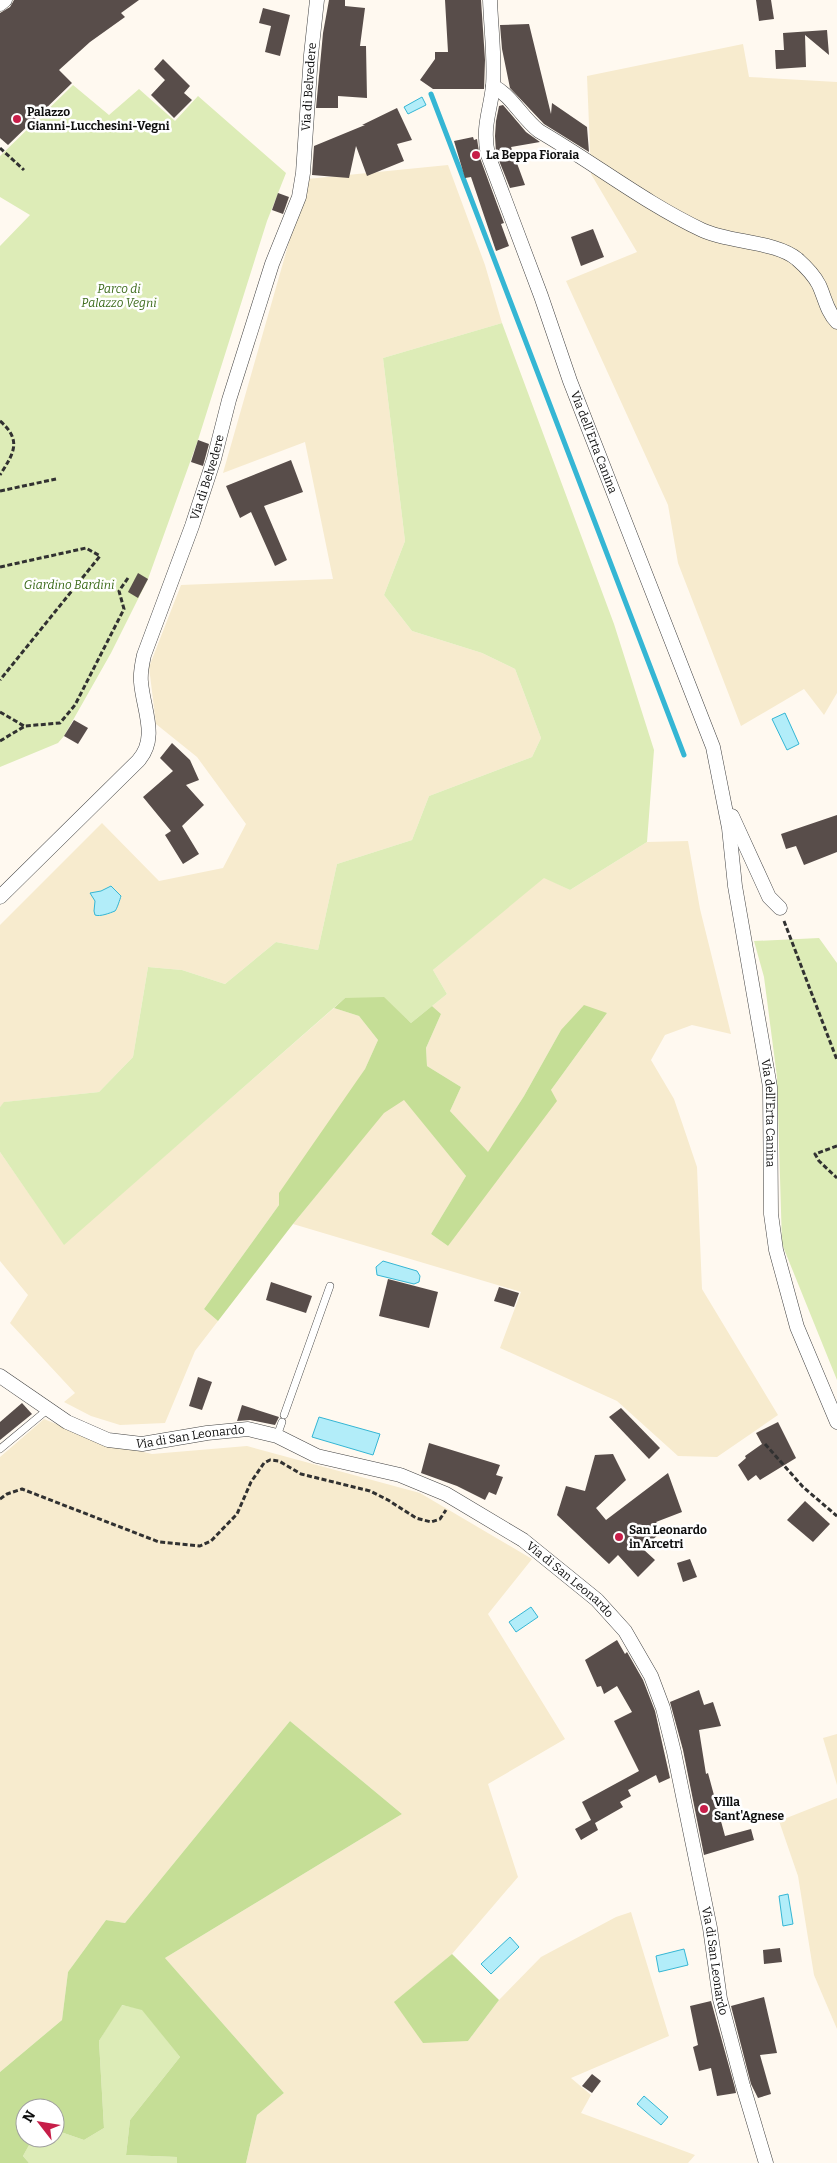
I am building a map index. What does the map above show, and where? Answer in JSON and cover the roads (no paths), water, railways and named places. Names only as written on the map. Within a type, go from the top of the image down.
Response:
[{"type":"street","points":[[0,4],[5,0]]},
{"type":"street","name":"Via di Belvedere","points":[[0,897],[138,761],[147,748],[150,732],[140,681],[140,669],[192,526],[214,459],[229,400],[272,264],[299,197],[304,173],[311,55],[317,0]]},
{"type":"street","name":"Via dell'Erta Canina","points":[[490,0],[493,86],[485,122],[484,139],[488,155],[541,296],[573,389],[713,747],[729,828],[735,886],[770,1086],[771,1214],[776,1250],[797,1326],[837,1422]]},
{"type":"street","points":[[493,86],[511,98],[528,122],[666,210],[703,230],[723,238],[779,250],[795,257],[808,269],[818,283],[826,304],[837,322]]},
{"type":"street","name":"Via dell'Erta Canina","points":[[723,797],[769,897],[780,908]]},
{"type":"street","name":"Via di San Leonardo","points":[[0,1376],[66,1422],[108,1440],[142,1444],[248,1428],[277,1436],[317,1456],[400,1474],[453,1497],[523,1540],[597,1600],[625,1631],[651,1676],[663,1708],[674,1752],[710,1928],[720,1999],[766,2163]]},
{"type":"lane","points":[[277,1436],[330,1286]]},
{"type":"lane","points":[[0,1448],[47,1410]]},
{"type":"water","points":[[422,97],[426,105],[408,114],[404,107]]},
{"type":"water","points":[[785,713],[799,744],[787,750],[772,719]]},
{"type":"water","points":[[111,886],[121,896],[116,910],[100,916],[95,915],[95,901],[90,893],[101,891]]},
{"type":"water","points":[[383,1261],[417,1271],[420,1276],[419,1282],[414,1284],[377,1275],[376,1267]]},
{"type":"water","points":[[319,1417],[380,1434],[373,1455],[312,1437]]},
{"type":"water","points":[[531,1607],[538,1617],[516,1632],[509,1622]]},
{"type":"water","points":[[788,1894],[793,1924],[783,1926],[779,1896]]},
{"type":"water","points":[[510,1937],[519,1947],[491,1974],[481,1964]]},
{"type":"water","points":[[684,1949],[688,1965],[659,1972],[656,1956]]},
{"type":"water","points":[[644,2096],[668,2117],[661,2125],[637,2104]]},
{"type":"waterway","points":[[431,94],[684,755]]},
{"type":"place","name":"Palazzo Gianni-Lucchesini-Vegni","points":[[17,119]]},
{"type":"place","name":"La Beppa Fioraia","points":[[476,155]]},
{"type":"place","name":"San Leonardo in Arcetri","points":[[619,1537]]},
{"type":"place","name":"Villa Sant'Agnese","points":[[704,1809]]},
{"type":"park label","name":"Parco di Palazzo Vegni","points":[[119,296]]},
{"type":"park label","name":"Giardino Bardini","points":[[69,585]]}]
